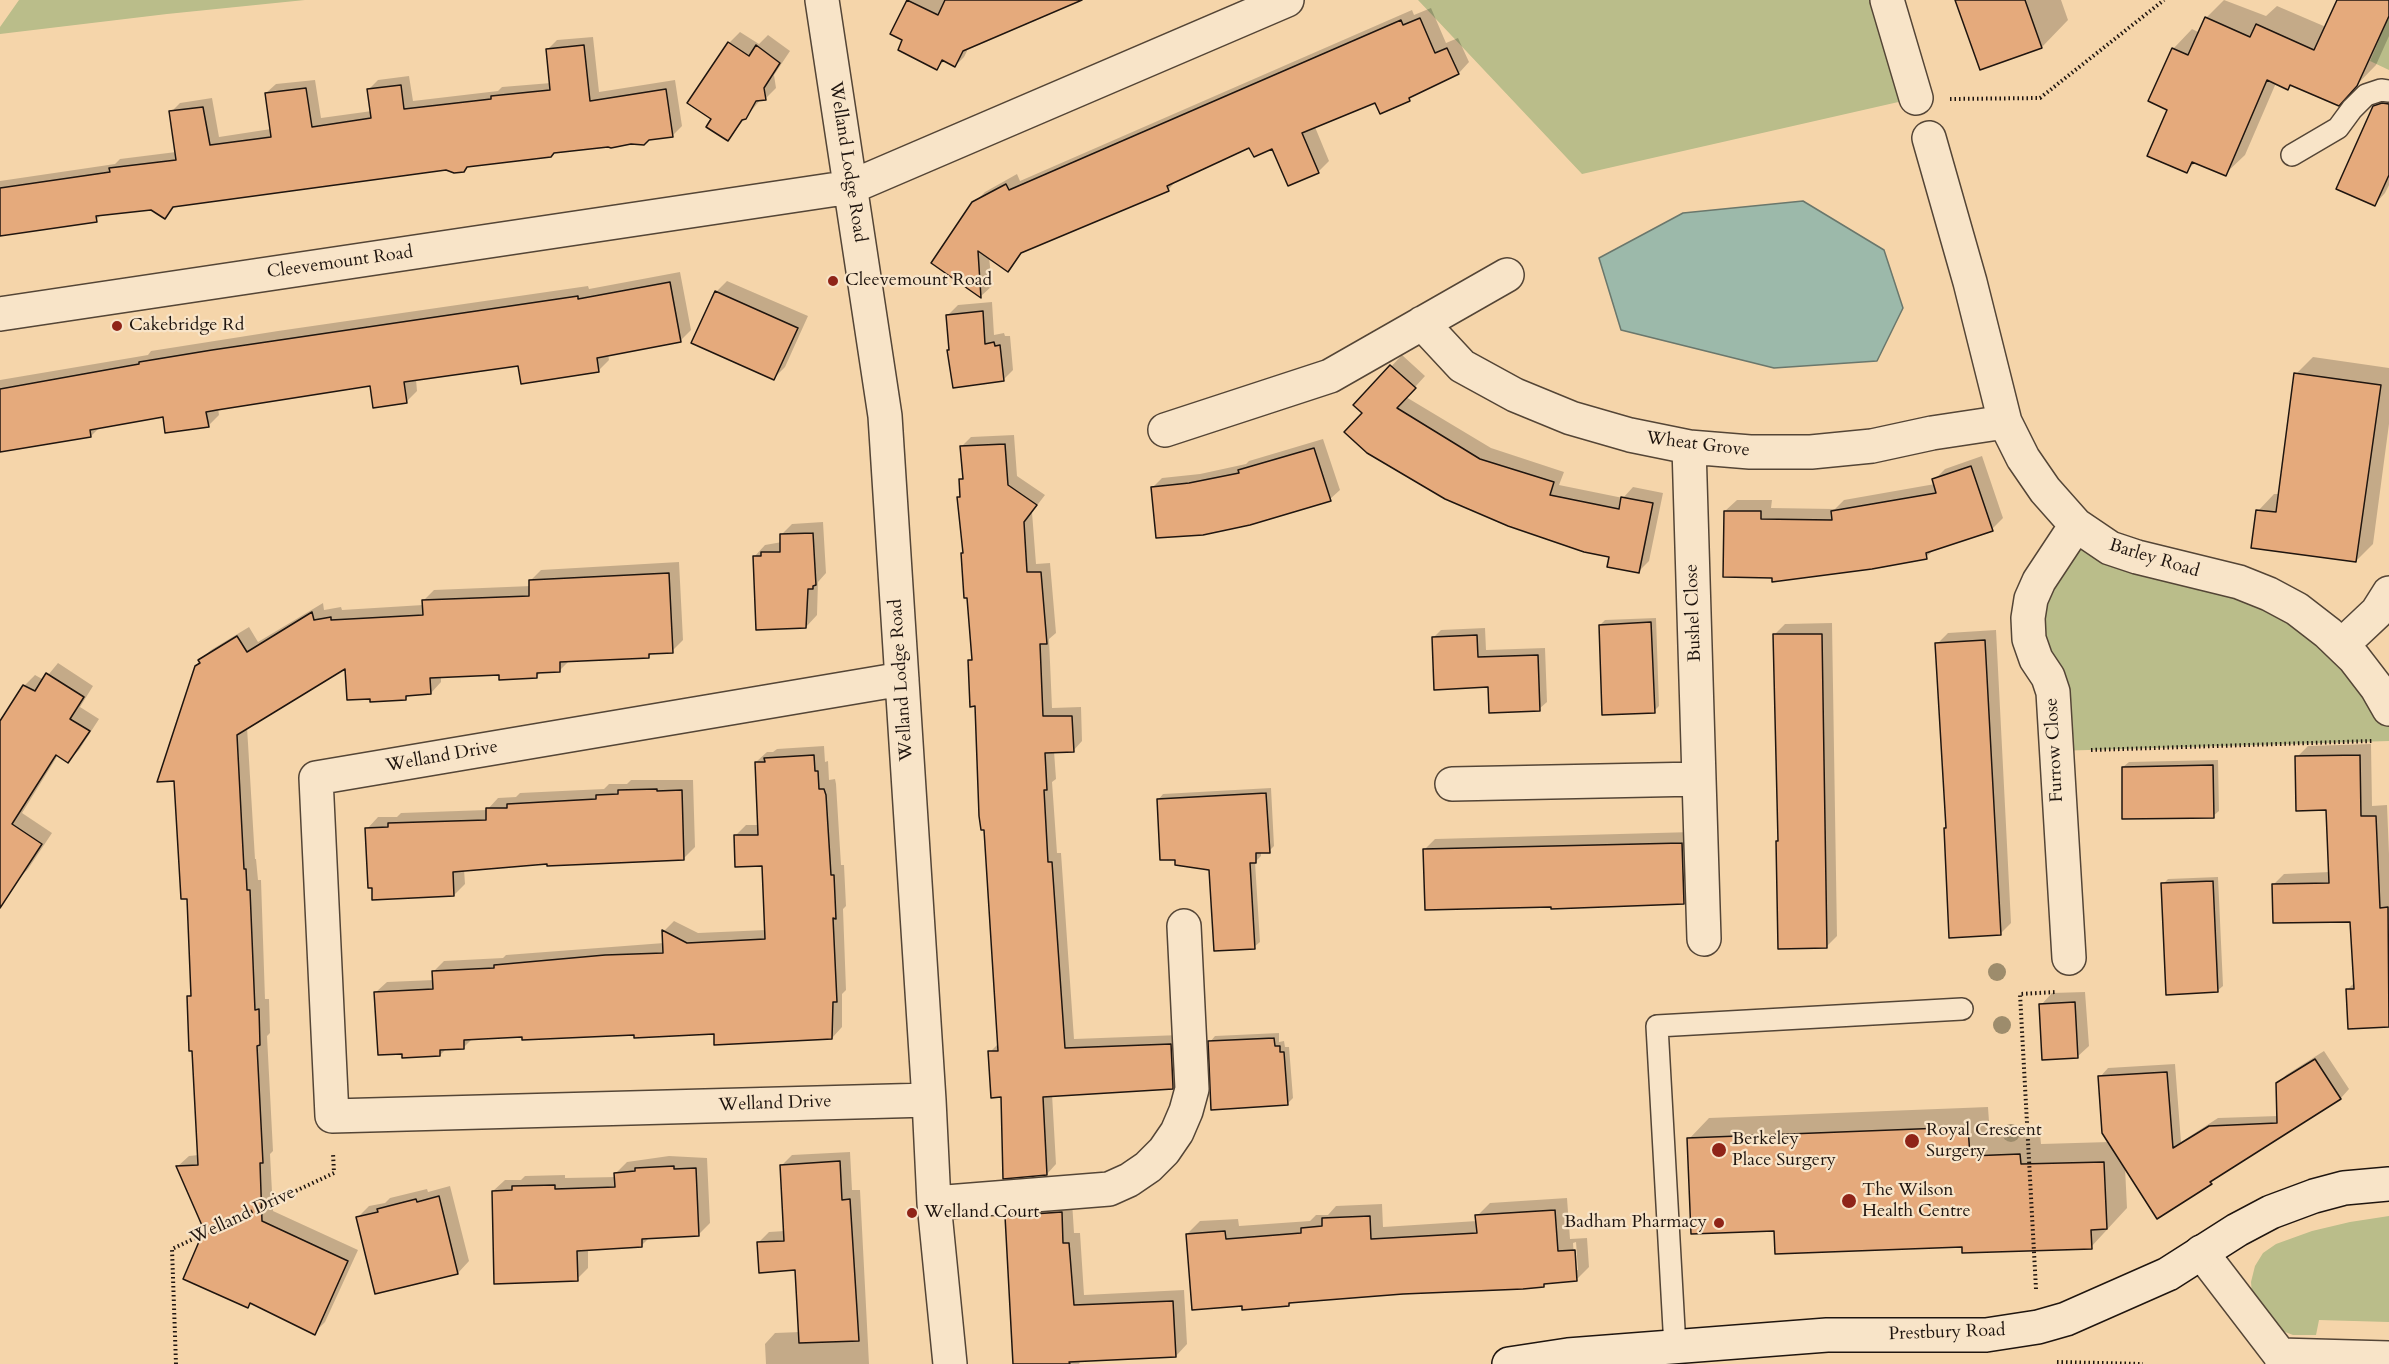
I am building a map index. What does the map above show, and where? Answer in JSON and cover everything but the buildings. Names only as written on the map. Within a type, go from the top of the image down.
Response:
[{"type":"street","name":"Welland Lodge Road","points":[[822,0],[885,416],[934,1203],[950,1364]]},
{"type":"street","name":"Cleevemount Road","points":[[0,314],[851,188],[1287,0]]},
{"type":"street","points":[[1887,0],[1916,98]]},
{"type":"street","name":"Barley Road","points":[[1929,138],[1971,282],[2005,422],[2023,458],[2045,490],[2076,525],[2093,538],[2119,551],[2239,582],[2269,594],[2313,620],[2342,645],[2377,688],[2389,709]]},
{"type":"street","points":[[1165,430],[1330,376],[1507,275]]},
{"type":"street","name":"Wheat Grove","points":[[1422,323],[1462,366],[1515,395],[1571,418],[1630,435],[1689,447],[1750,452],[1811,452],[1872,446],[1932,433],[2005,422]]},
{"type":"street","name":"Bushel Close","points":[[1689,447],[1704,939]]},
{"type":"street","name":"Furrow Close","points":[[2069,958],[2053,692],[2048,677],[2036,659],[2029,639],[2028,618],[2031,599],[2039,580],[2076,525]]},
{"type":"street","points":[[2342,645],[2377,612],[2389,593]]},
{"type":"street","name":"Welland Drive","points":[[903,679],[316,778],[332,1116],[929,1100]]},
{"type":"street","points":[[1452,784],[1699,779]]},
{"type":"street","points":[[934,1203],[1109,1189],[1130,1180],[1164,1151],[1177,1132],[1192,1089],[1184,926]]},
{"type":"street","name":"Prestbury Road","points":[[1509,1364],[1568,1355],[1827,1335],[1986,1335],[2038,1327],[2066,1319],[2168,1274],[2255,1219],[2305,1199],[2344,1188],[2389,1184]]},
{"type":"street","points":[[2201,1252],[2282,1360],[2389,1358]]},
{"type":"lane","points":[[2292,155],[2338,128],[2366,94],[2381,90],[2389,91]]},
{"type":"lane","points":[[1675,1347],[1657,1026],[1962,1009]]},
{"type":"path","points":[[1916,98],[2040,99],[2164,0]]},
{"type":"path","points":[[2055,751],[2377,741]]},
{"type":"path","points":[[2038,1327],[2019,994],[2071,992],[2069,958]]},
{"type":"path","name":"Welland Drive","points":[[176,1364],[172,1249],[334,1173],[332,1116]]},
{"type":"green space","points":[[19,0],[305,0],[0,34],[0,27]]},
{"type":"green space","points":[[1418,0],[1887,0],[1916,98],[1582,174]]},
{"type":"green space","points":[[2389,16],[2389,70],[2370,61]]},
{"type":"green space","points":[[2076,525],[2269,594],[2389,709],[2389,741],[2055,751],[2031,599]]},
{"type":"green space","points":[[2389,1216],[2389,1322],[2319,1320],[2316,1335],[2293,1335],[2280,1330],[2252,1295],[2251,1282],[2255,1266],[2263,1253],[2276,1244],[2312,1231]]},
{"type":"shaded area","points":[[1803,201],[1884,250],[1903,308],[1877,361],[1774,368],[1621,330],[1599,258],[1683,213]]},
{"type":"place","name":"Cleevemount Road","points":[[833,281]]},
{"type":"place","name":"Cakebridge Rd","points":[[117,326]]},
{"type":"place","name":"Royal Crescent Surgery","points":[[1912,1141]]},
{"type":"place","name":"Berkeley Place Surgery","points":[[1719,1150]]},
{"type":"place","name":"The Wilson Health Centre","points":[[1849,1201]]},
{"type":"place","name":"Welland Court","points":[[912,1213]]},
{"type":"place","name":"Badham Pharmacy","points":[[1719,1223]]}]
